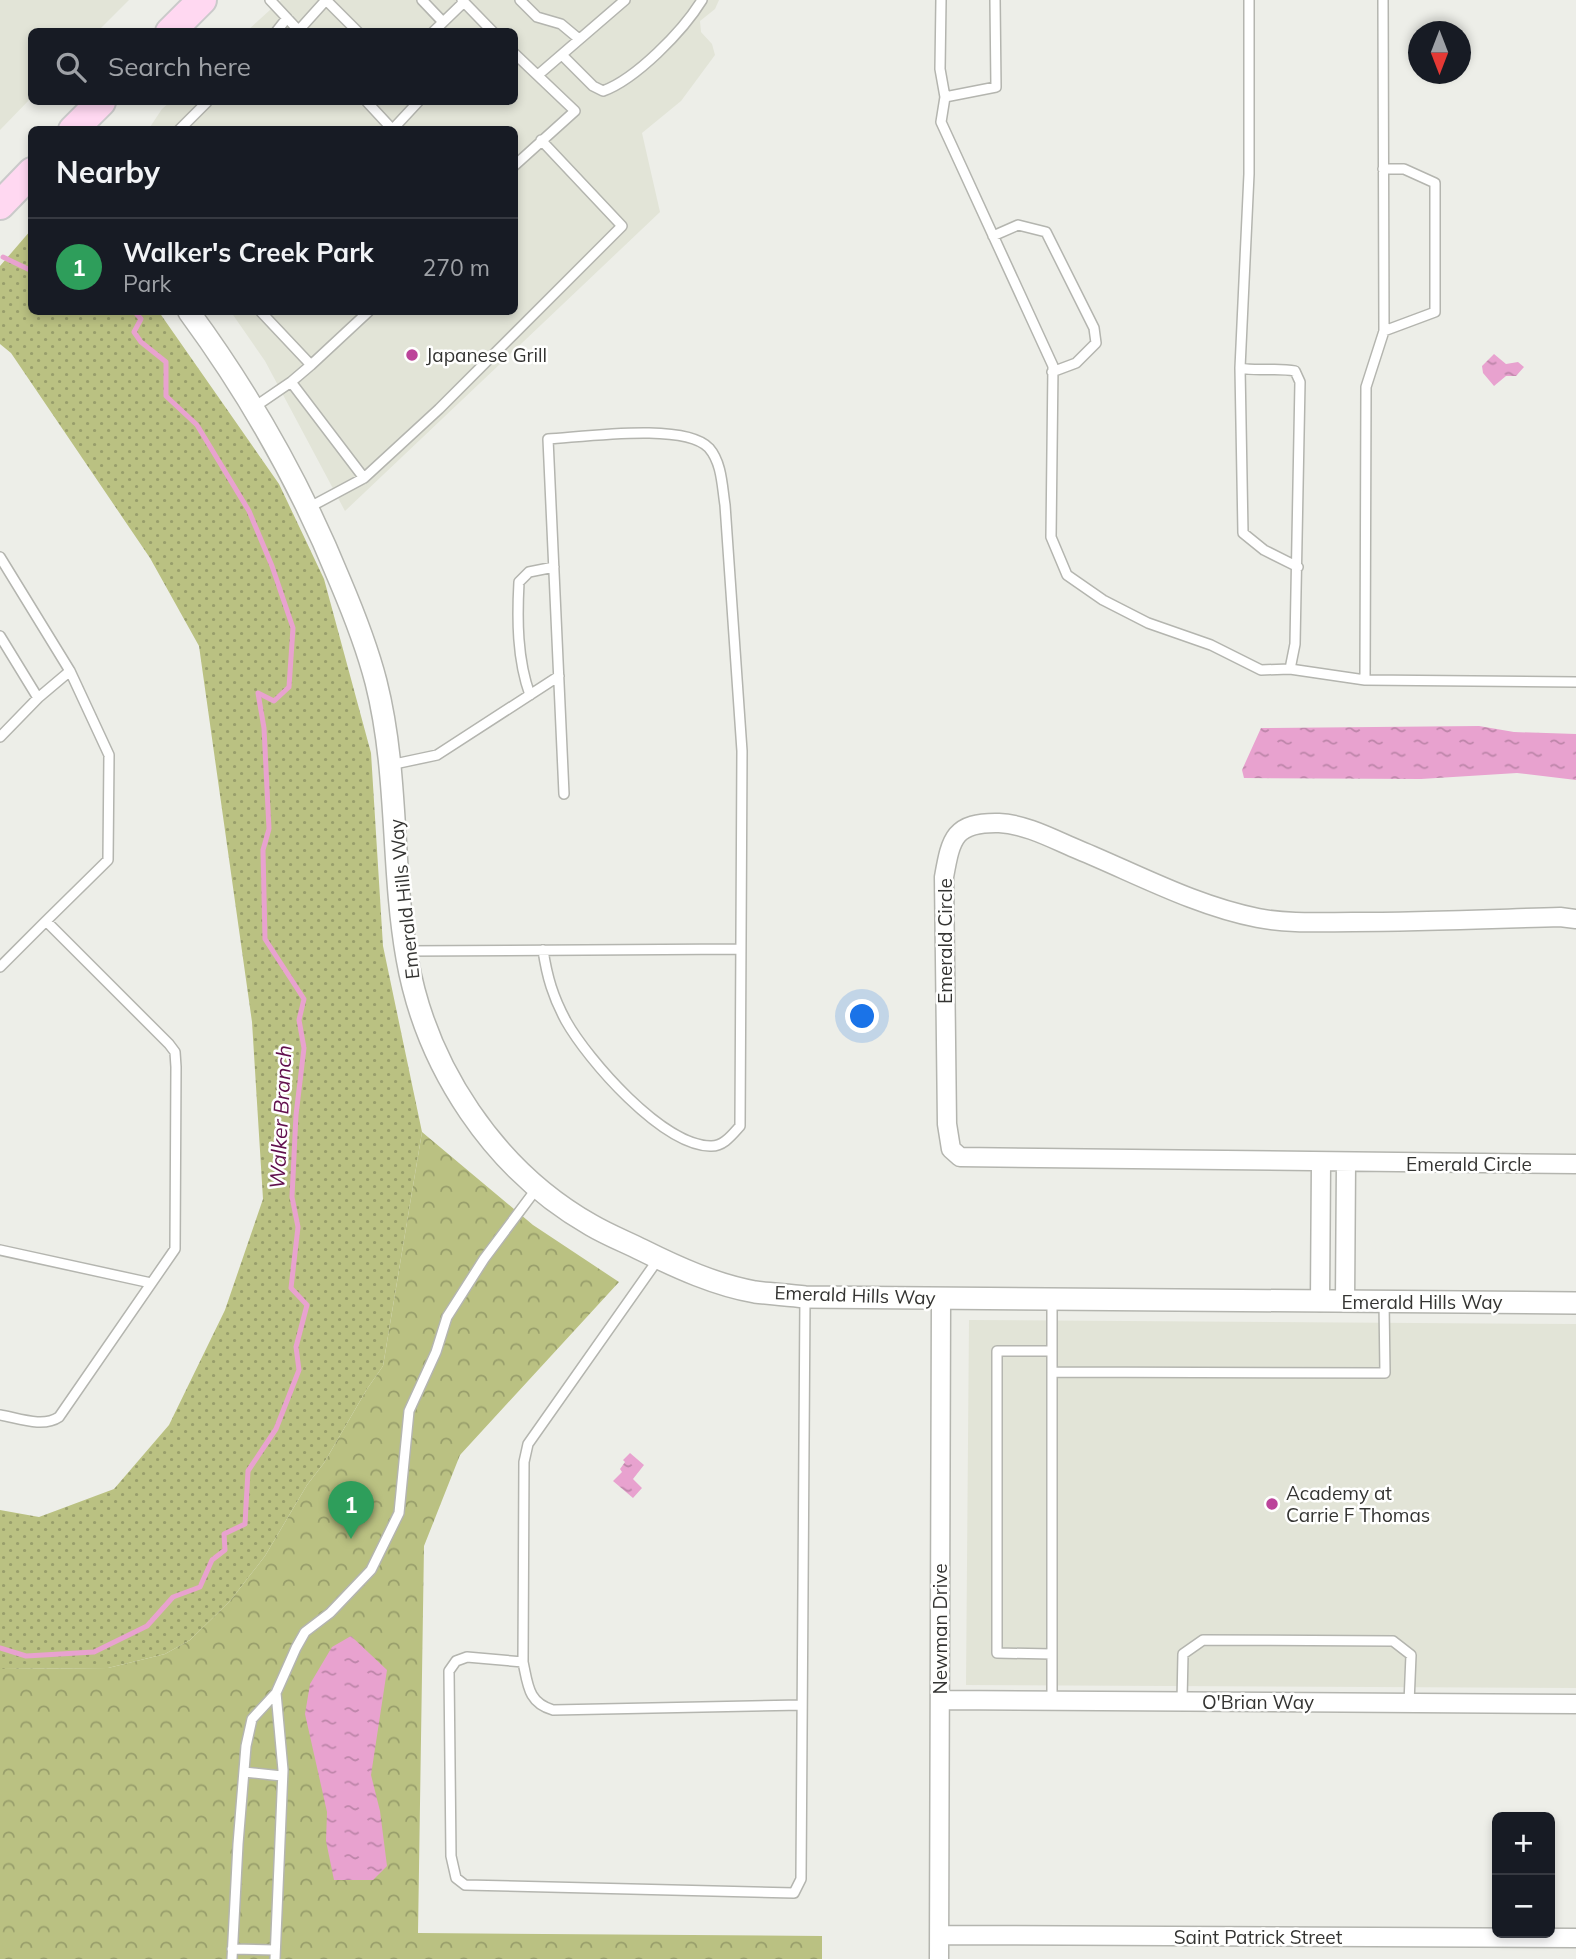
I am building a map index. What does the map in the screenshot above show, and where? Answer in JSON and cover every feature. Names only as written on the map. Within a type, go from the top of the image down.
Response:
[{"type":"main road","points":[[174,28],[202,0]]},
{"type":"main road","points":[[77,126],[98,105]]},
{"type":"main road","points":[[0,205],[28,176]]},
{"type":"street","name":"Emerald Hills Way","points":[[191,315],[228,365],[308,508],[363,636],[377,685],[390,765],[406,951],[417,1006],[428,1035],[449,1079],[496,1148],[560,1205],[591,1225],[709,1279],[753,1291],[805,1297],[1576,1303]]},
{"type":"street","name":"Emerald Circle","points":[[1576,919],[1560,917],[1417,922],[1259,919],[1210,905],[1037,832],[1002,823],[975,824],[960,832],[950,845],[944,877],[947,1124],[951,1149],[960,1157],[1576,1164]]},
{"type":"street","points":[[1320,1302],[1321,1163]]},
{"type":"street","points":[[1345,1302],[1346,1163]]},
{"type":"street","name":"Newman Drive","points":[[939,1959],[941,1298]]},
{"type":"street","name":"O'Brian Way","points":[[940,1700],[1576,1704]]},
{"type":"street","name":"Saint Patrick Street","points":[[940,1935],[1576,1938]]},
{"type":"lane","points":[[270,0],[297,28]]},
{"type":"lane","points":[[303,28],[326,0],[354,28]]},
{"type":"lane","points":[[422,0],[443,22]]},
{"type":"lane","points":[[520,0],[537,17],[561,24],[579,40]]},
{"type":"lane","points":[[538,75],[625,0]]},
{"type":"lane","points":[[562,55],[593,86],[603,91],[620,85],[676,34],[702,0]]},
{"type":"lane","points":[[941,0],[940,69],[945,97],[941,122],[1053,366],[1051,537],[1067,575],[1103,600],[1148,623],[1211,645],[1261,670],[1290,668],[1365,680],[1576,682]]},
{"type":"lane","points":[[945,97],[996,87],[995,0]]},
{"type":"lane","points":[[1249,0],[1249,174],[1240,368],[1243,533],[1264,550],[1298,567]]},
{"type":"lane","points":[[1365,680],[1366,387],[1384,331],[1383,0]]},
{"type":"lane","points":[[437,28],[463,1],[486,28]]},
{"type":"lane","points":[[279,28],[288,18]]},
{"type":"lane","points":[[518,57],[575,111],[518,162]]},
{"type":"lane","points":[[183,126],[204,105]]},
{"type":"lane","points":[[370,105],[389,126]]},
{"type":"lane","points":[[395,126],[415,105]]},
{"type":"lane","points":[[308,508],[364,478],[439,409],[622,226],[541,140]]},
{"type":"lane","points":[[1383,169],[1404,169],[1435,183],[1435,312],[1384,331]]},
{"type":"lane","points":[[993,236],[1018,225],[1046,232],[1094,328],[1096,343],[1076,363],[1052,372]]},
{"type":"lane","points":[[264,315],[311,365]]},
{"type":"lane","points":[[253,408],[291,383],[365,315]]},
{"type":"lane","points":[[1240,368],[1254,371],[1280,368],[1295,371],[1300,383],[1297,628],[1290,668]]},
{"type":"lane","points":[[291,383],[364,478]]},
{"type":"lane","points":[[543,950],[549,985],[568,1023],[602,1071],[641,1111],[683,1139],[711,1146],[729,1140],[740,1126],[742,751],[725,505],[719,466],[708,447],[688,435],[656,432],[548,439],[564,794]]},
{"type":"lane","points":[[0,557],[70,671],[109,755],[108,860],[0,967]]},
{"type":"lane","points":[[530,695],[522,673],[519,582],[529,572],[554,567]]},
{"type":"lane","points":[[0,636],[38,698]]},
{"type":"lane","points":[[0,737],[38,698],[70,671]]},
{"type":"lane","points":[[390,765],[436,755],[559,676]]},
{"type":"lane","points":[[0,1415],[38,1422],[52,1422],[59,1417],[175,1249],[175,1052],[46,921]]},
{"type":"lane","points":[[406,951],[740,949]]},
{"type":"lane","points":[[276,1693],[282,1776],[275,1955],[232,1954],[244,1772],[252,1718],[276,1693],[305,1632],[330,1613],[371,1570],[400,1513],[409,1410],[436,1352],[447,1317],[484,1259],[538,1186]]},
{"type":"lane","points":[[0,1250],[151,1283]]},
{"type":"lane","points":[[659,1258],[528,1444],[524,1462],[523,1662],[530,1691],[537,1703],[553,1710],[802,1705]]},
{"type":"lane","points":[[523,1662],[467,1657],[456,1661],[449,1671],[451,1856],[456,1878],[465,1885],[794,1893],[801,1879],[805,1297]]},
{"type":"lane","points":[[1052,1299],[1052,1701]]},
{"type":"lane","points":[[1052,1372],[1385,1374],[1384,1302]]},
{"type":"lane","points":[[1052,1351],[997,1351],[996,1497],[997,1653],[1052,1654]]},
{"type":"lane","points":[[1182,1701],[1183,1654],[1203,1640],[1393,1641],[1410,1655],[1409,1703]]},
{"type":"lane","points":[[244,1772],[282,1776]]},
{"type":"shaded area","points":[[0,0],[129,0],[101,28],[28,28],[28,101],[0,130]]},
{"type":"shaded area","points":[[281,0],[719,0],[715,9],[700,21],[701,32],[712,44],[715,55],[681,101],[642,133],[660,212],[345,511],[265,361],[233,315],[518,315],[518,126],[151,126],[167,105],[518,105],[518,28],[250,28]]},
{"type":"shaded area","name":"Academy at Carrie F Thomas","points":[[969,1320],[1576,1324],[1576,1688],[966,1685]]},
{"type":"green space","points":[[28,233],[28,315],[161,315],[279,484],[324,579],[371,753],[383,946],[422,1132],[383,1366],[265,1556],[230,1601],[190,1640],[165,1654],[108,1668],[0,1669],[0,1510],[39,1517],[114,1489],[169,1425],[225,1310],[263,1199],[252,1022],[199,646],[150,558],[11,353],[0,344],[0,266]]},
{"type":"green space","points":[[422,1132],[533,1225],[619,1282],[460,1455],[424,1546],[418,1933],[822,1936],[822,1959],[0,1959],[0,1669],[108,1668],[165,1654],[190,1640],[230,1601],[265,1556],[383,1366]]},
{"type":"water","points":[[1494,354],[1506,364],[1518,362],[1524,367],[1516,376],[1506,376],[1494,386],[1483,373],[1482,366]]},
{"type":"water","points":[[1479,726],[1514,732],[1576,734],[1576,780],[1517,773],[1421,779],[1244,778],[1242,770],[1261,728]]},
{"type":"water","points":[[630,1453],[644,1465],[633,1479],[642,1488],[633,1498],[613,1481],[622,1472],[620,1469],[625,1462],[623,1460]]},
{"type":"water","points":[[351,1636],[387,1670],[371,1775],[380,1811],[387,1866],[373,1880],[334,1880],[326,1841],[327,1812],[305,1714],[310,1684],[332,1647]]},
{"type":"waterway","name":"Walker Branch","points":[[3,257],[28,269]]},
{"type":"waterway","name":"Walker Branch","points":[[0,1648],[26,1656],[94,1652],[147,1626],[173,1597],[200,1587],[212,1560],[225,1550],[224,1534],[245,1524],[248,1471],[276,1429],[299,1370],[296,1347],[307,1305],[291,1288],[298,1227],[292,1197],[296,1115],[304,1048],[299,1020],[304,999],[265,939],[263,850],[269,829],[264,728],[258,693],[274,701],[289,687],[293,628],[272,566],[249,511],[197,425],[166,396],[166,362],[141,342],[134,332],[141,319],[138,315]]},
{"type":"place","name":"Japanese Grill","points":[[412,355]]},
{"type":"place","name":"Academy at Carrie F Thomas","points":[[1272,1504]]},
{"type":"place","name":"Walker's Creek Park","points":[[351,1539]]}]
